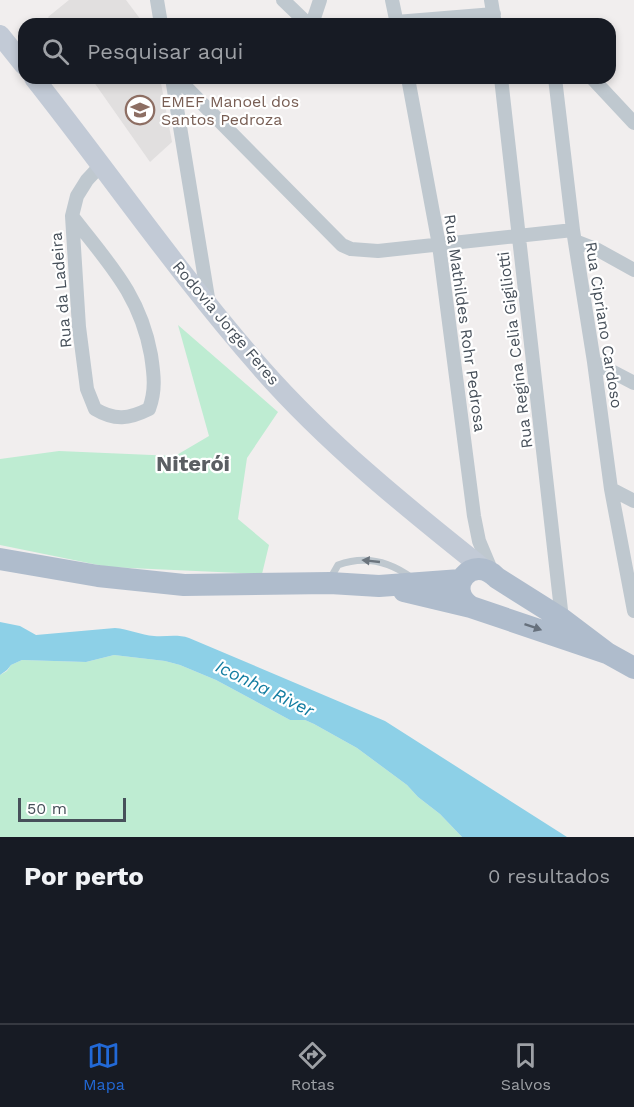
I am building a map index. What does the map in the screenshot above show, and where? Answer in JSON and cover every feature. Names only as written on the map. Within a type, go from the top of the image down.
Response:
[{"type":"main road","points":[[0,35],[18,58]]},
{"type":"main road","name":"Rodovia Jorge Feres","points":[[39,84],[210,307],[262,369],[291,400],[380,483],[447,540],[480,575]]},
{"type":"main road","points":[[0,559],[98,576],[184,585],[330,583],[379,585],[419,583],[480,575],[562,619],[607,653],[634,668]]},
{"type":"main road","points":[[480,575],[500,589],[499,595],[490,606],[474,608],[462,600],[460,593],[480,575]]},
{"type":"main road","points":[[379,585],[474,608],[607,653]]},
{"type":"street","points":[[157,0],[160,18]]},
{"type":"street","points":[[283,0],[303,18]]},
{"type":"street","points":[[312,18],[320,0]]},
{"type":"street","points":[[392,0],[396,18]]},
{"type":"street","points":[[445,18],[493,13]]},
{"type":"street","points":[[176,84],[210,307]]},
{"type":"street","points":[[181,84],[342,245],[351,249],[378,251],[518,236],[574,236],[634,270]]},
{"type":"street","name":"Rua Mathildes Rohr Pedrosa","points":[[409,84],[439,245],[479,542],[480,575]]},
{"type":"street","name":"Rua Regina Celia Gigiliotti","points":[[502,84],[562,619]]},
{"type":"street","name":"Rua Cipriano Cardoso","points":[[556,84],[574,236],[611,489],[634,611]]},
{"type":"street","points":[[598,84],[634,123]]},
{"type":"street","name":"Rua da Ladeira","points":[[72,216],[129,291],[140,313],[154,375],[154,394],[149,409],[134,417],[115,417],[103,414],[90,402],[87,389],[72,216],[77,196],[100,165]]},
{"type":"street","points":[[594,362],[634,383]]},
{"type":"street","points":[[611,489],[634,501]]},
{"type":"lane","points":[[330,583],[331,575],[338,565],[363,559],[386,563],[419,583]]},
{"type":"shaded area","points":[[69,0],[126,0],[140,18],[49,18]]},
{"type":"shaded area","name":"EMEF Manoel dos Santos Pedroza","points":[[95,84],[161,84],[172,142],[150,162]]},
{"type":"green space","points":[[178,325],[278,412],[247,458],[238,519],[269,545],[262,574],[108,567],[0,545],[0,459],[59,451],[175,456],[209,436]]},
{"type":"green space","points":[[114,655],[180,665],[216,680],[290,720],[305,720],[314,724],[357,748],[407,785],[462,837],[0,837],[0,675],[11,665],[22,660],[86,662]]},
{"type":"water","name":"Iconha River","points":[[0,622],[20,626],[36,635],[115,628],[149,635],[189,638],[385,721],[567,837],[462,837],[407,785],[357,748],[314,724],[305,720],[290,720],[216,680],[180,665],[114,655],[86,662],[22,660],[11,665],[0,675]]},
{"type":"place","name":"EMEF Manoel dos Santos Pedroza","points":[[140,110]]},
{"type":"district","name":"Niterói","points":[[193,463]]}]
